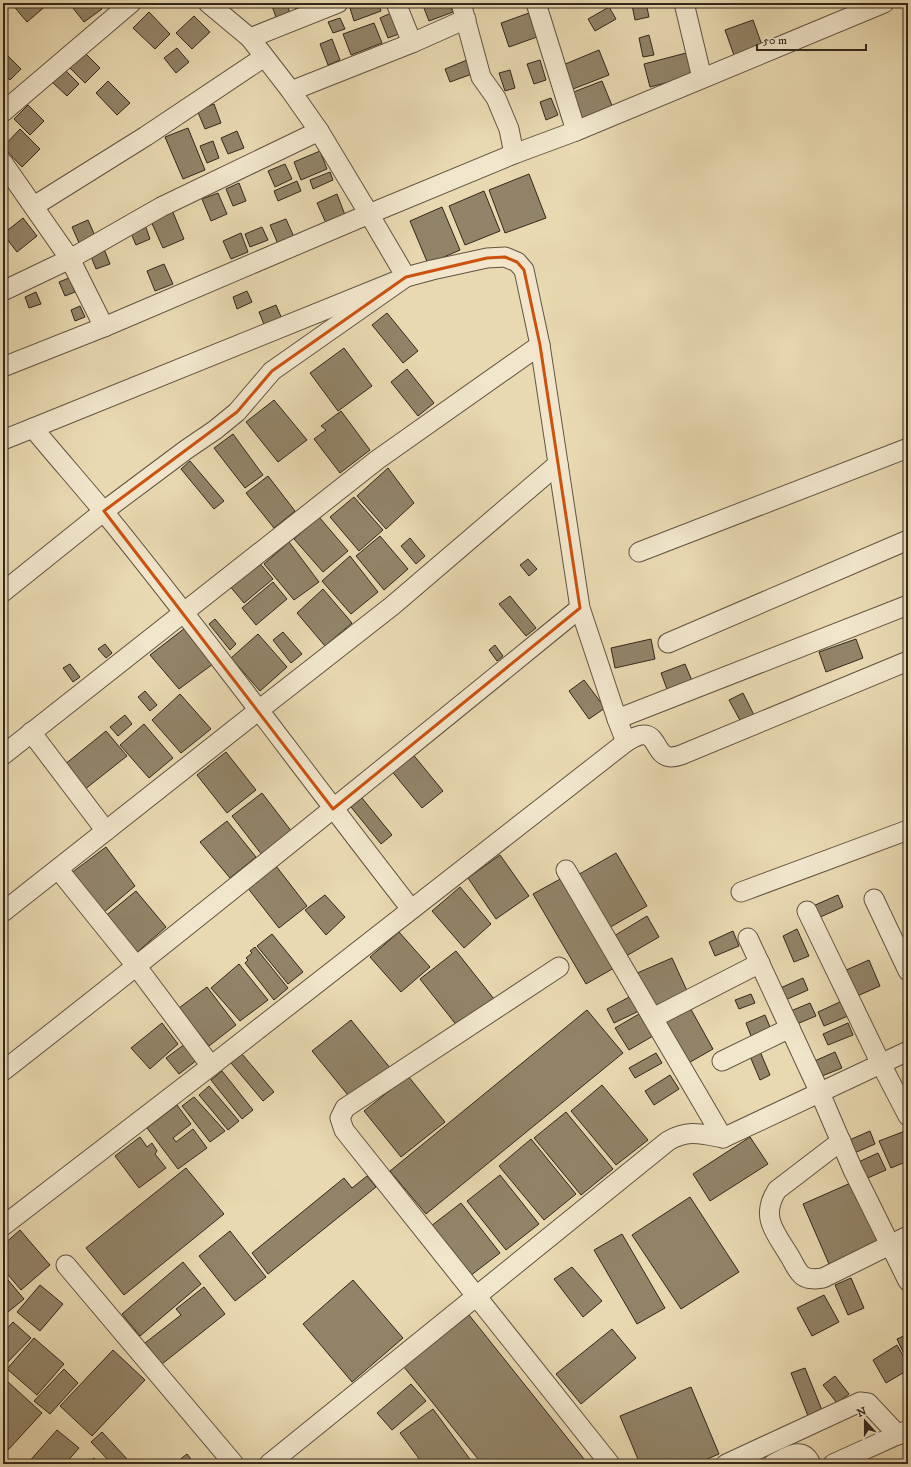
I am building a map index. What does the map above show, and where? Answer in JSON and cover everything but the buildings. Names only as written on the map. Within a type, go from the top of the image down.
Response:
[{"type":"street","points":[[3,112],[131,3]]},
{"type":"street","points":[[208,3],[250,38],[292,90],[370,214],[406,277]]},
{"type":"street","points":[[250,38],[338,3]]},
{"type":"street","points":[[396,3],[412,43]]},
{"type":"street","points":[[536,3],[576,131]]},
{"type":"street","points":[[684,3],[702,78]]},
{"type":"street","points":[[3,367],[104,327],[370,214],[514,154],[576,131],[879,4]]},
{"type":"street","points":[[292,90],[412,43],[463,11],[481,77],[496,98],[509,129],[514,154]]},
{"type":"street","points":[[34,206],[146,136],[264,56]]},
{"type":"street","points":[[3,291],[70,259],[161,207],[319,131]]},
{"type":"street","points":[[3,163],[70,259],[104,327]]},
{"type":"street","points":[[3,440],[406,277],[487,258],[505,257],[517,262],[524,270],[540,345],[580,608],[616,719],[626,742]]},
{"type":"street","points":[[3,592],[104,511],[215,430],[237,412],[272,371],[406,277]]},
{"type":"street","points":[[3,755],[377,460],[540,345]]},
{"type":"street","points":[[32,428],[104,511],[259,710],[333,809],[412,909]]},
{"type":"street","points":[[639,552],[908,448]]},
{"type":"street","points":[[6,905],[58,869],[392,606],[558,464]]},
{"type":"street","points":[[668,643],[908,540]]},
{"type":"street","points":[[616,719],[908,605]]},
{"type":"street","points":[[3,1071],[137,967],[580,608]]},
{"type":"street","points":[[3,1226],[211,1066],[635,735],[643,734],[650,736],[664,754],[670,757],[681,756],[908,661]]},
{"type":"street","points":[[31,732],[106,831]]},
{"type":"street","points":[[741,892],[908,830]]},
{"type":"street","points":[[58,869],[137,967],[211,1066]]},
{"type":"street","points":[[566,870],[723,1138]]},
{"type":"street","points":[[874,899],[908,971]]},
{"type":"street","points":[[807,911],[881,1064],[908,1116]]},
{"type":"street","points":[[748,938],[820,1092],[853,1170],[908,1281]]},
{"type":"street","points":[[653,1018],[760,963]]},
{"type":"street","points":[[559,967],[345,1108],[340,1118],[344,1130],[610,1464]]},
{"type":"street","points":[[722,1061],[790,1028]]},
{"type":"street","points":[[269,1464],[668,1141],[677,1136],[693,1133],[723,1138],[908,1051]]},
{"type":"street","points":[[840,1141],[777,1190],[771,1200],[770,1215],[772,1226],[801,1275],[811,1280],[823,1278],[908,1236]]},
{"type":"street","points":[[66,1265],[234,1464]]},
{"type":"street","points":[[726,1464],[860,1402],[868,1403],[903,1433],[833,1464]]},
{"type":"street","points":[[773,1464],[796,1454],[803,1454],[808,1457],[811,1464]]},
{"type":"highlighted area","points":[[505,257],[517,262],[524,270],[540,345],[580,608],[333,809],[104,511],[237,412],[272,371],[406,277],[487,258]]}]
